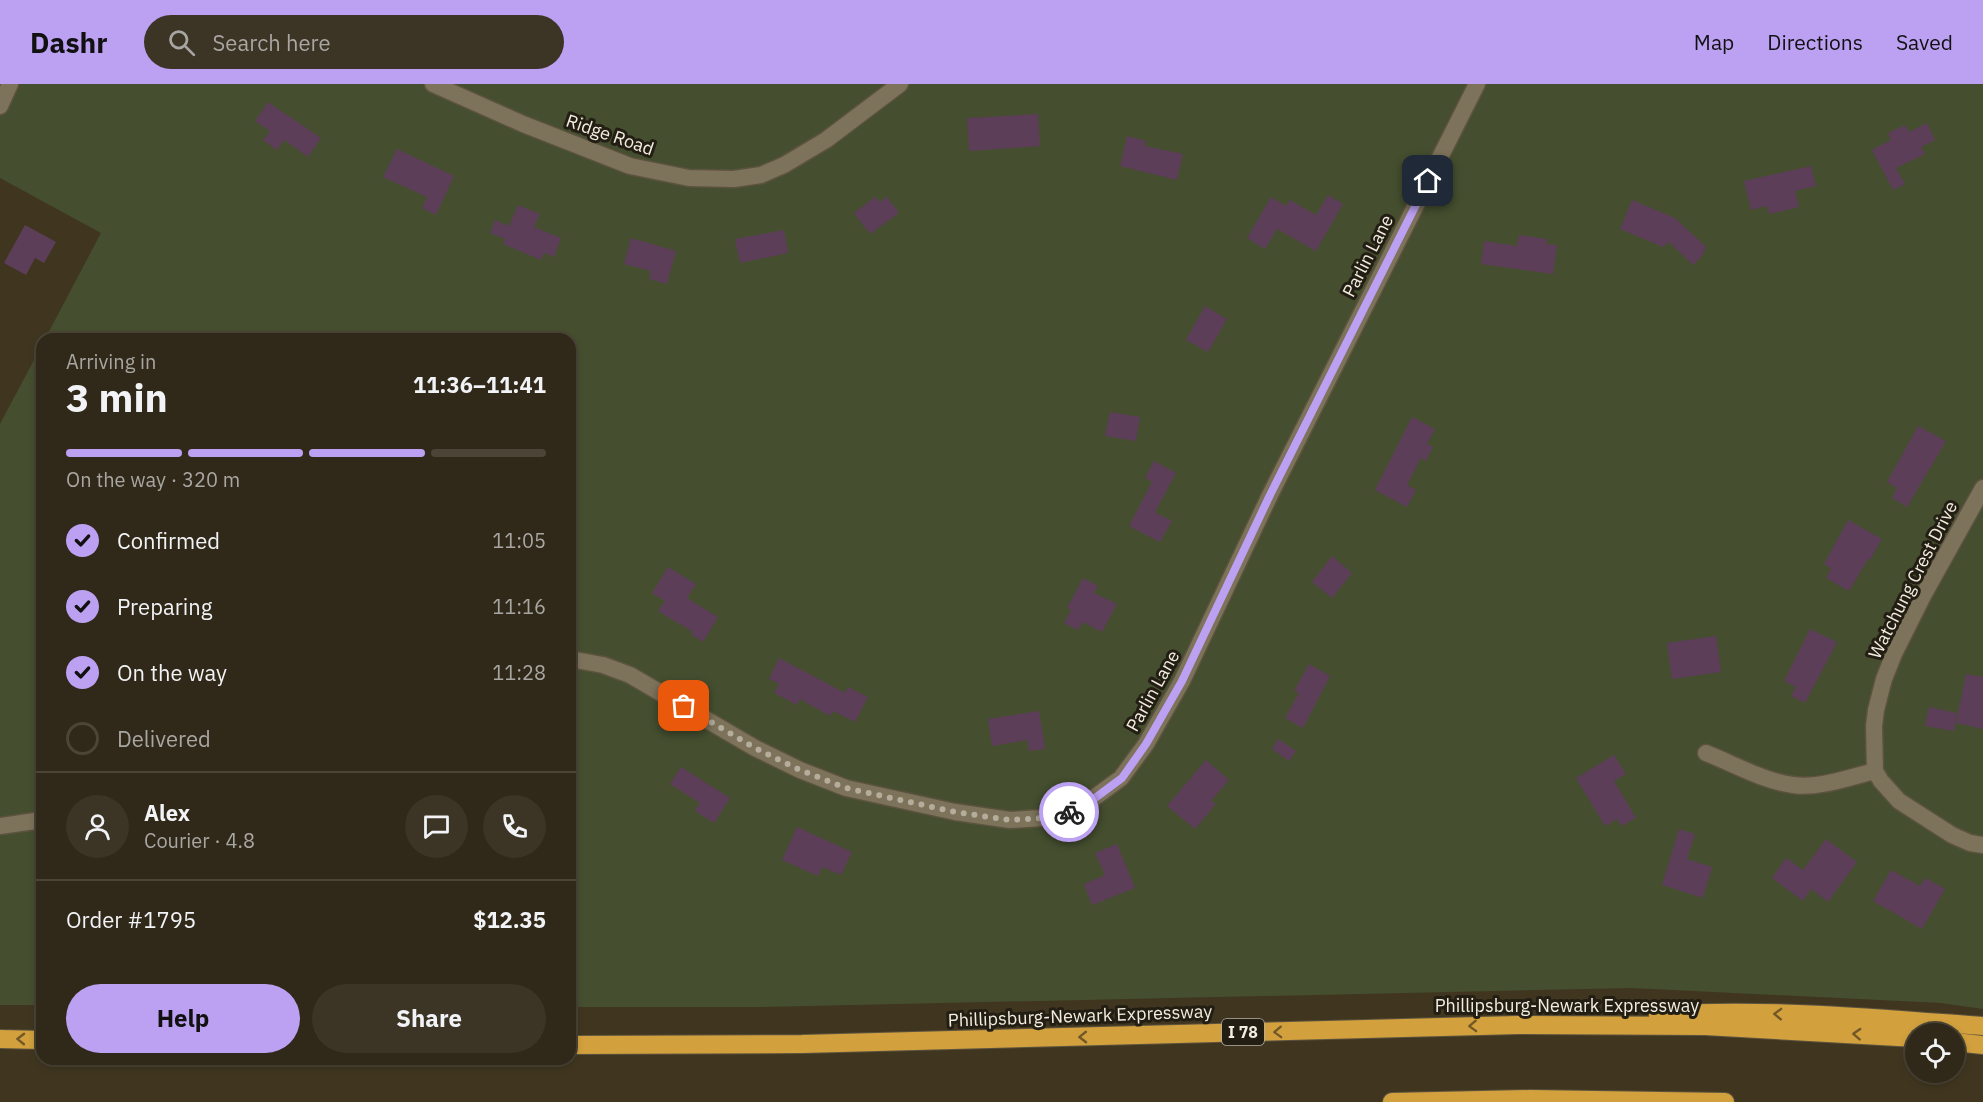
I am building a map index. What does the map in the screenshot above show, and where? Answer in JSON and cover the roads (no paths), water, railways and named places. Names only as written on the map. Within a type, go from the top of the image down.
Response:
[{"type":"highway","points":[[1518,1025],[1707,1012],[1894,1019],[1983,1026]]},
{"type":"highway","name":"Phillipsburg-Newark Expressway","points":[[576,1045],[801,1044],[1518,1025],[1705,1026],[1905,1037]]},
{"type":"highway","points":[[0,1039],[36,1040]]},
{"type":"highway","points":[[1965,1043],[1983,1045]]},
{"type":"highway","points":[[1392,1102],[1530,1099],[1725,1102]]},
{"type":"street","points":[[0,106],[10,84]]},
{"type":"street","name":"Ridge Road","points":[[433,84],[524,124],[630,166],[689,178],[734,179],[761,175],[784,165],[826,140],[900,84]]},
{"type":"street","name":"Parlin Lane","points":[[576,660],[603,665],[630,675],[755,748],[800,770],[846,788],[955,812],[1010,820],[1042,818],[1072,811],[1087,804],[1122,778],[1146,744],[1182,681],[1270,495],[1477,84]]},
{"type":"street","name":"Watchung Crest Drive","points":[[1875,771],[1875,718],[1884,679],[1924,594],[1983,488]]},
{"type":"street","points":[[1706,753],[1770,779],[1794,786],[1815,785],[1875,771],[1881,782],[1899,801],[1952,835],[1970,843],[1983,845]]},
{"type":"street","points":[[0,826],[36,821]]}]
